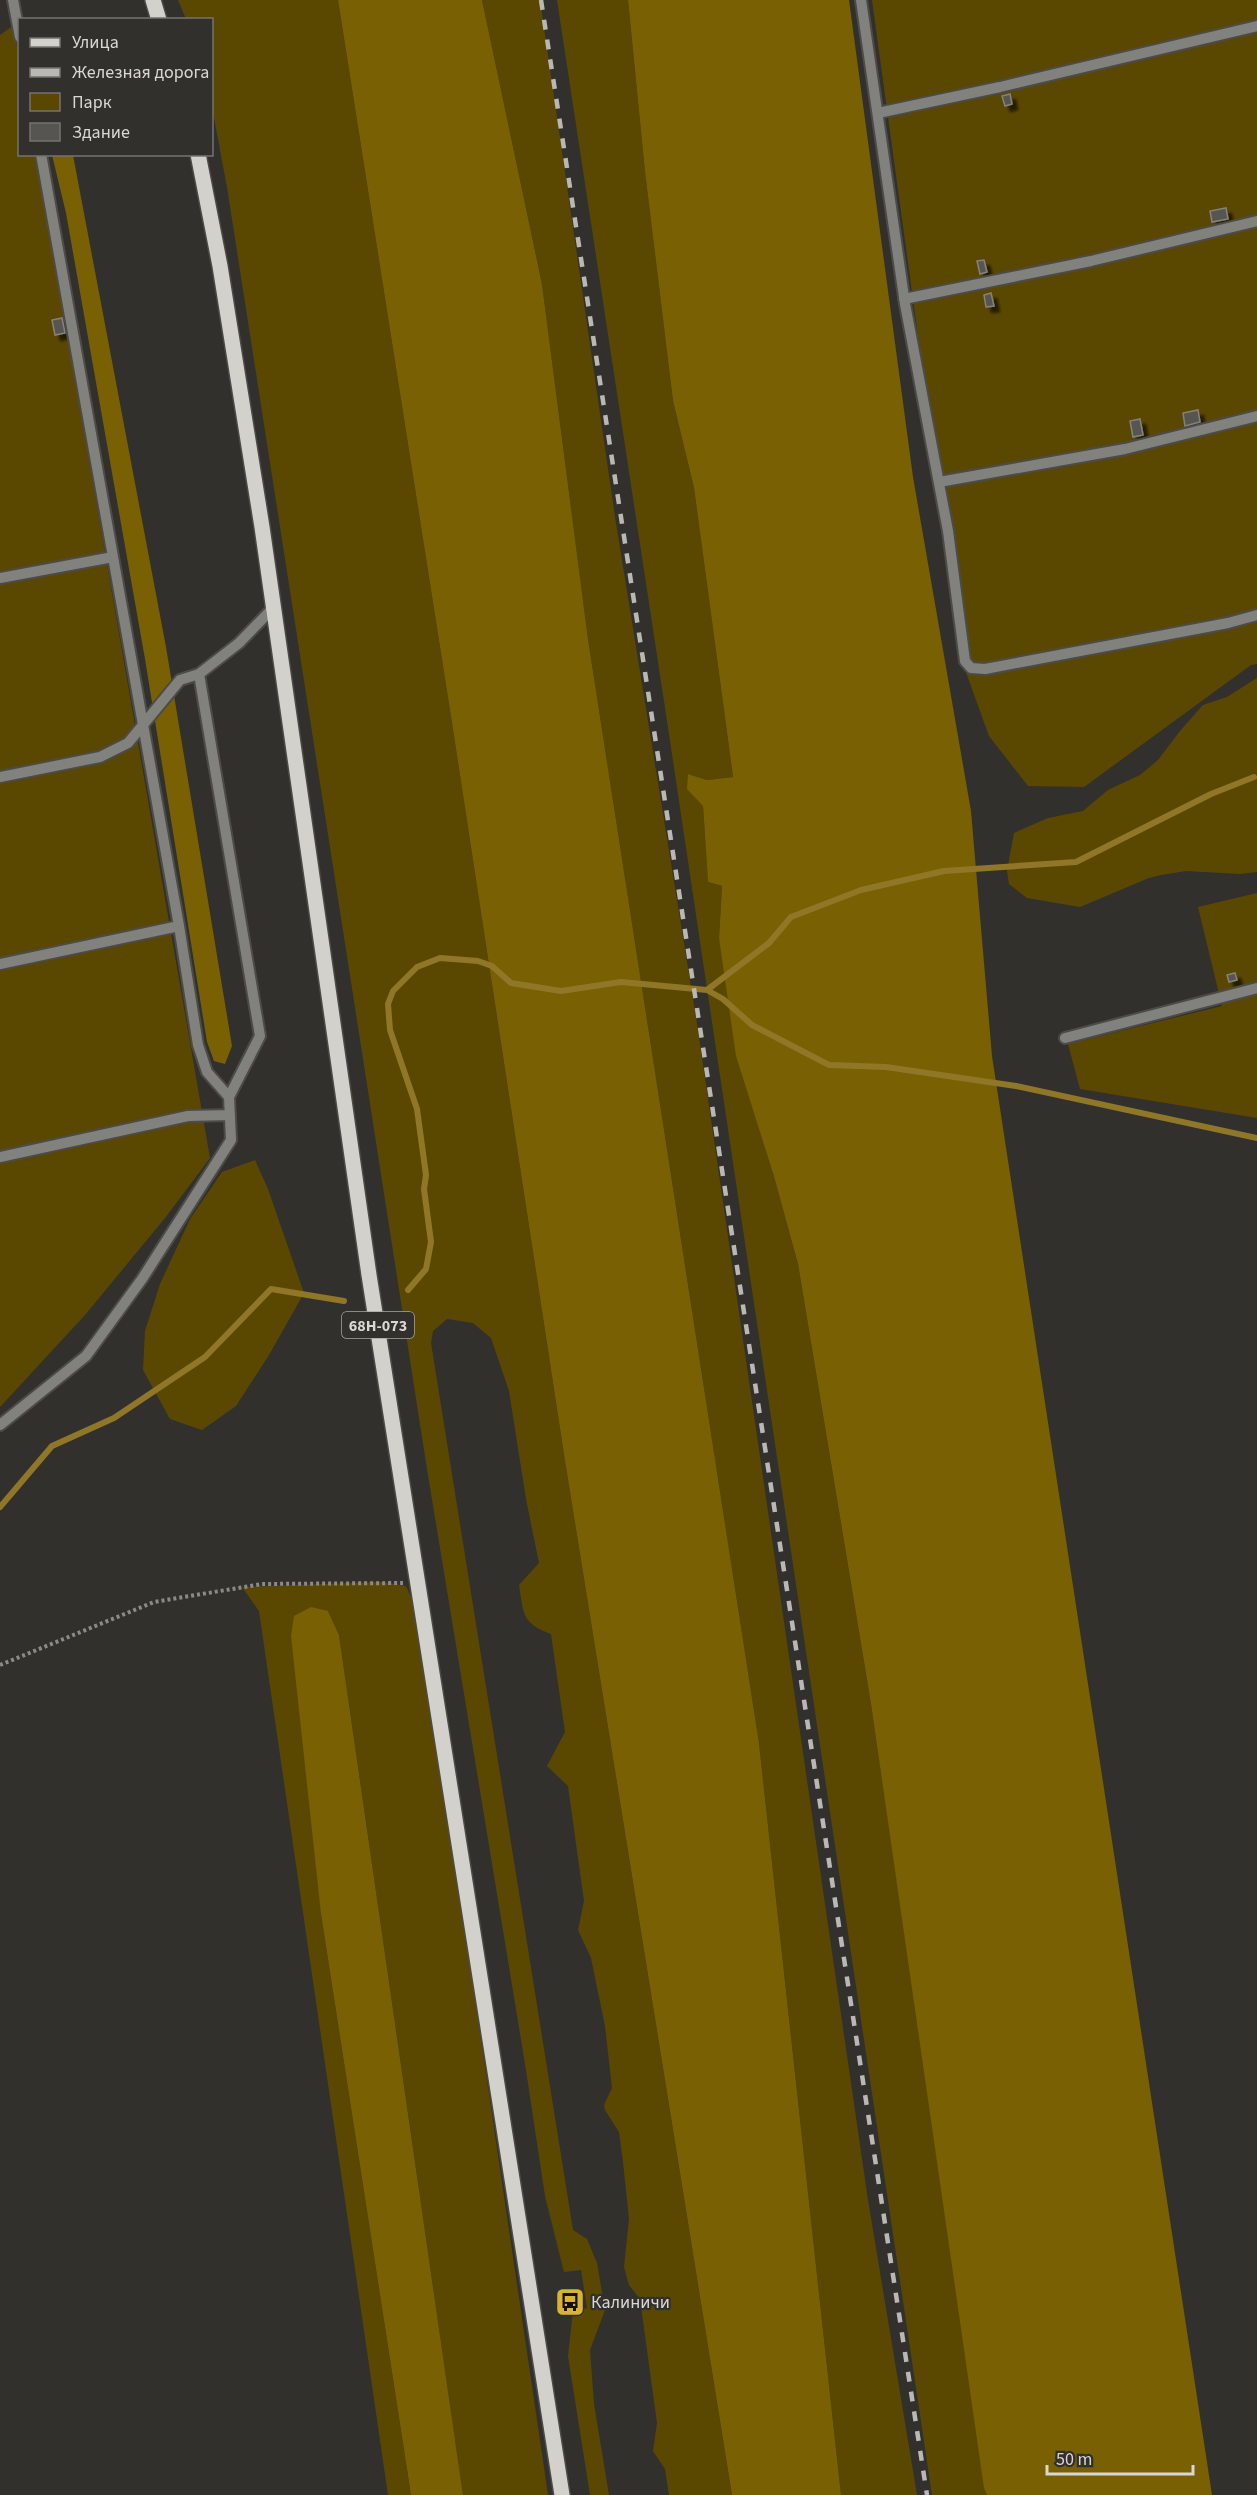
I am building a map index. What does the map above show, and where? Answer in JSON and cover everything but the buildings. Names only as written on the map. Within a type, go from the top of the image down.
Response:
[{"type":"main road","points":[[153,0],[158,18]]},
{"type":"main road","name":"68Н-073","points":[[198,156],[220,266],[274,607],[369,1275],[562,2495]]},
{"type":"lane","points":[[13,0],[18,26]]},
{"type":"lane","points":[[861,0],[904,299],[948,531],[964,662],[971,668],[985,669],[1228,623],[1257,615]]},
{"type":"lane","points":[[878,113],[1000,87],[1257,26]]},
{"type":"lane","points":[[41,156],[179,926],[198,1045],[207,1072],[229,1096]]},
{"type":"lane","points":[[904,299],[1091,261],[1257,221]]},
{"type":"lane","points":[[939,482],[1125,449],[1257,416]]},
{"type":"lane","points":[[0,578],[113,557]]},
{"type":"lane","points":[[0,777],[100,757],[128,743],[180,680],[199,674],[240,644],[274,607]]},
{"type":"lane","points":[[0,1425],[86,1356],[142,1279],[231,1140],[229,1096],[260,1036],[199,674]]},
{"type":"lane","points":[[0,964],[179,926]]},
{"type":"lane","points":[[1065,1038],[1257,988]]},
{"type":"lane","points":[[0,1157],[188,1116],[230,1115]]},
{"type":"path","points":[[0,1665],[154,1602],[262,1584],[419,1583]]},
{"type":"green space","points":[[178,0],[338,0],[565,1461],[732,2495],[669,2495],[665,2469],[653,2451],[657,2423],[640,2299],[629,2285],[624,2267],[629,2219],[619,2132],[604,2105],[612,2088],[605,2026],[591,1958],[578,1930],[584,1901],[568,1786],[547,1766],[565,1732],[551,1634],[529,1621],[523,1610],[519,1585],[539,1563],[526,1499],[509,1391],[491,1338],[473,1323],[447,1319],[433,1331],[431,1343],[573,2230],[587,2239],[597,2263],[605,2310],[590,2350],[594,2404],[609,2495],[590,2495],[568,2356],[573,2311],[587,2308],[581,2270],[564,2272],[545,2196],[427,1469],[227,187],[213,112],[213,18],[186,18]]},
{"type":"green space","points":[[482,0],[540,0],[615,517],[698,1030],[868,2200],[917,2495],[841,2495],[759,1743],[588,639],[542,284]]},
{"type":"green space","points":[[557,0],[628,0],[645,172],[673,401],[694,488],[733,777],[707,780],[688,774],[703,806],[708,882],[722,886],[719,938],[773,1173],[798,1264],[871,1704],[987,2495],[932,2495]]},
{"type":"green space","points":[[872,0],[1257,0],[1257,664],[1251,665],[1084,787],[1028,786],[989,736],[963,664]]},
{"type":"green space","points":[[14,25],[18,51],[18,156],[36,156],[210,1158],[165,1218],[85,1315],[0,1407],[0,35]]},
{"type":"green space","points":[[1257,678],[1257,872],[1240,874],[1186,871],[1161,875],[1080,907],[1027,898],[1009,884],[1007,871],[1014,833],[1048,818],[1083,811],[1108,790],[1140,775],[1158,760],[1203,705],[1227,697]]},
{"type":"green space","points":[[1257,893],[1257,1118],[1080,1089],[1068,1044],[1222,1006],[1198,907]]},
{"type":"green space","points":[[255,1160],[268,1189],[304,1293],[269,1355],[236,1406],[202,1430],[170,1419],[143,1370],[145,1331],[160,1284],[190,1219],[222,1172]]},
{"type":"green space","points":[[382,1582],[406,1586],[412,1599],[466,1938],[548,2495],[463,2495],[339,1635],[328,1611],[321,1914],[411,2495],[388,2495],[259,1611],[242,1587]]},
{"type":"shaded area","points":[[338,0],[482,0],[542,284],[588,639],[759,1743],[841,2495],[732,2495],[565,1461]]},
{"type":"shaded area","points":[[628,0],[849,0],[913,477],[971,811],[992,1056],[1212,2495],[987,2495],[984,2488],[871,1704],[798,1264],[773,1173],[736,1056],[719,938],[722,886],[708,882],[703,806],[687,789],[688,774],[707,780],[733,777],[694,488],[673,401],[645,172]]},
{"type":"shaded area","points":[[52,156],[73,156],[166,647],[232,1046],[225,1064],[214,1061],[207,1042],[145,659],[66,213]]},
{"type":"shaded area","points":[[311,1607],[328,1611],[339,1635],[463,2495],[411,2495],[321,1914],[291,1636],[294,1616]]},
{"type":"waterway","points":[[707,990],[769,943],[791,917],[861,890],[944,871],[1076,862],[1211,794],[1254,777]]},
{"type":"waterway","points":[[408,1290],[426,1269],[431,1242],[424,1189],[426,1175],[417,1109],[390,1030],[388,1004],[393,991],[417,967],[440,958],[478,961],[492,966],[511,983],[561,991],[621,982],[707,990],[723,999],[752,1025],[829,1065],[886,1067],[1016,1086],[1257,1138]]},
{"type":"waterway","points":[[0,1507],[52,1446],[114,1418],[205,1357],[271,1289],[344,1301]]},
{"type":"railway","points":[[541,0],[927,2495]]},
{"type":"place","name":"Калиничи","points":[[570,2302]]}]
